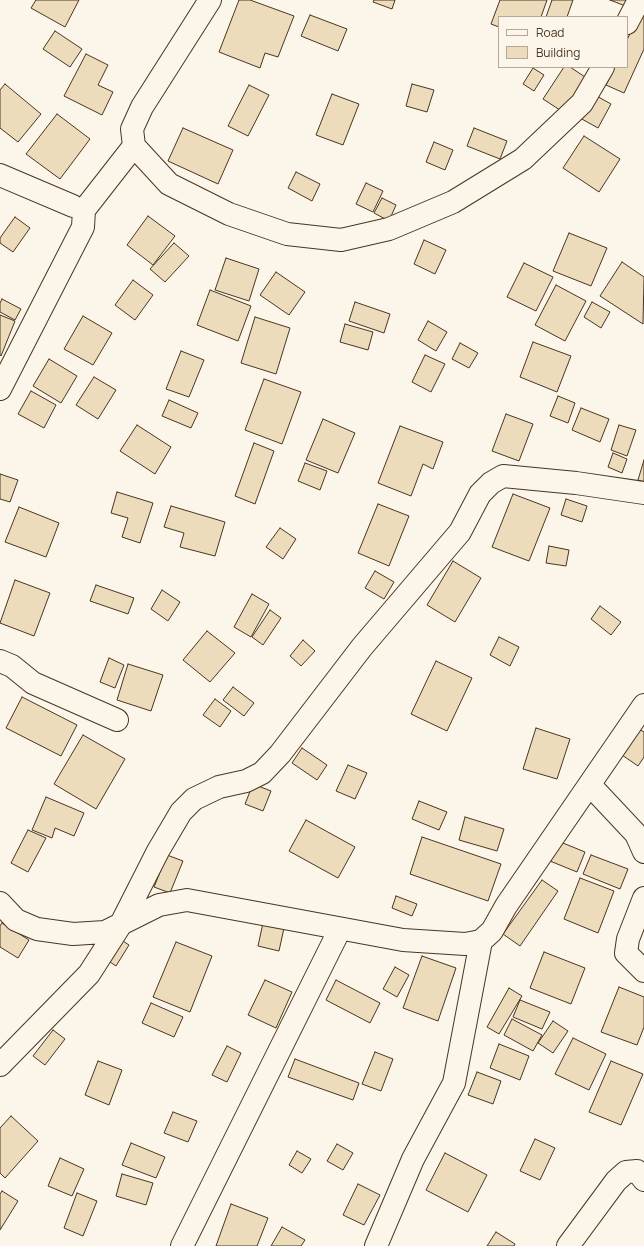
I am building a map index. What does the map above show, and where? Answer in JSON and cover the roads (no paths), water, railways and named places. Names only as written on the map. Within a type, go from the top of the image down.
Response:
[{"type":"street","points":[[210,0],[142,107],[132,129],[134,146],[169,184],[229,214],[287,234],[341,240],[389,230],[453,202],[523,159],[582,103],[602,68]]},
{"type":"street","points":[[628,21],[639,0]]},
{"type":"street","points":[[0,389],[83,227],[84,210],[134,146]]},
{"type":"street","points":[[0,175],[73,206]]},
{"type":"street","points":[[0,1065],[89,974],[121,924],[158,851],[181,812],[194,799],[219,787],[246,781],[262,773],[280,754],[362,647],[460,532],[480,494],[491,483],[502,476],[576,483],[644,493]]},
{"type":"street","points":[[0,661],[12,666],[33,683],[117,720]]},
{"type":"street","points":[[0,903],[16,920],[37,929],[73,934],[105,932],[158,905],[187,900],[403,940],[465,944],[481,941],[492,931],[506,906],[644,705]]},
{"type":"street","points":[[590,785],[636,834],[644,852]]},
{"type":"street","points":[[644,898],[628,939],[626,953],[644,971]]},
{"type":"street","points":[[182,1246],[340,929]]},
{"type":"street","points":[[376,1246],[413,1159],[454,1083],[481,941]]},
{"type":"street","points":[[568,1246],[616,1181],[626,1172],[642,1170]]}]
